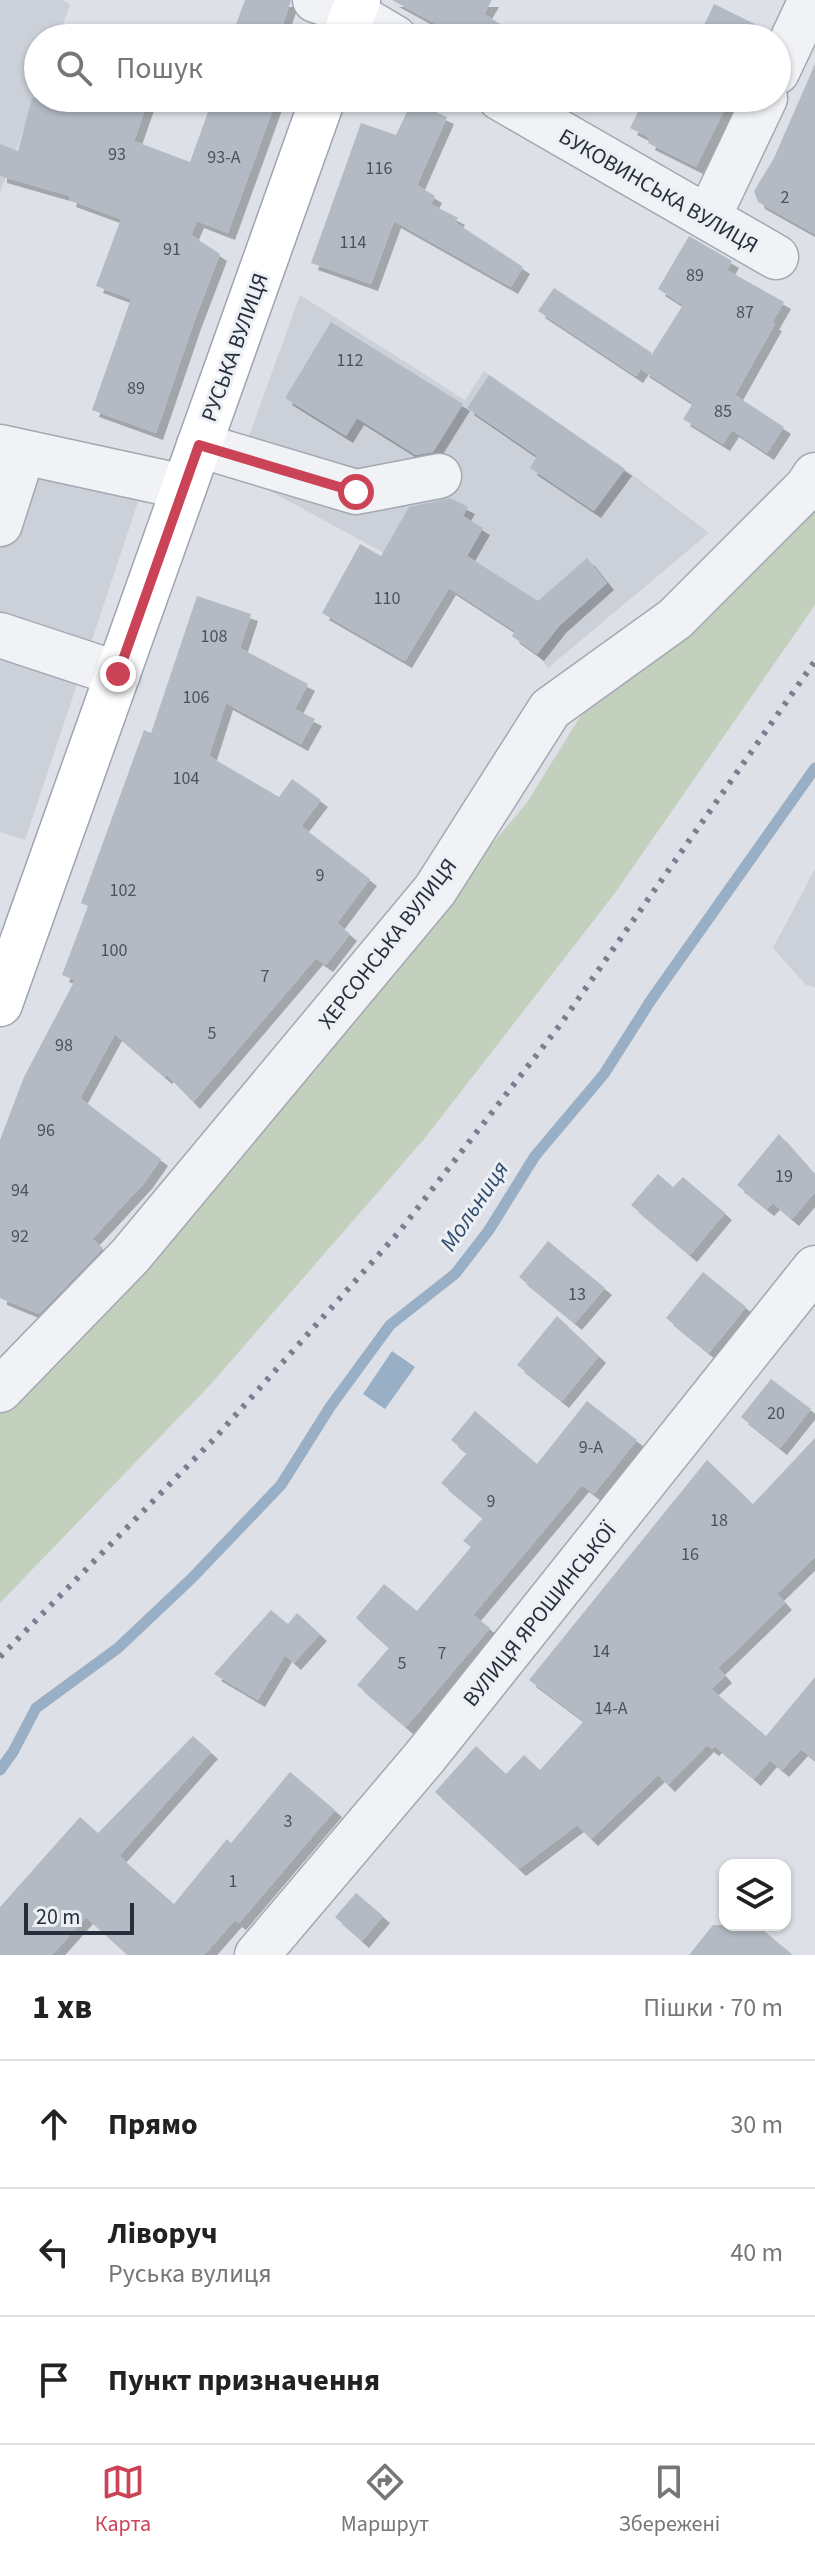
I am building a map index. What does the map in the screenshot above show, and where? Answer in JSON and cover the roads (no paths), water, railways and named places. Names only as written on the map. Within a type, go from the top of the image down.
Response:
[{"type":"main road","name":"РУСЬКА ВУЛИЦЯ","points":[[0,1004],[318,112]]},
{"type":"street","points":[[791,42],[811,0]]},
{"type":"street","points":[[342,13],[365,24]]},
{"type":"street","name":"БУКОВИНСЬКА ВУЛИЦЯ","points":[[524,112],[776,257]]},
{"type":"street","points":[[708,218],[758,112]]},
{"type":"street","points":[[199,445],[356,492],[439,476]]},
{"type":"street","points":[[0,524],[12,450],[184,487]]},
{"type":"street","name":"ХЕРСОНСЬКА ВУЛИЦЯ","points":[[0,1390],[130,1256],[435,890],[550,709],[675,619],[807,487],[815,475]]},
{"type":"street","points":[[0,635],[118,674]]},
{"type":"street","name":"ВУЛИЦЯ ЯРОШИНСЬКОЇ","points":[[257,1955],[424,1758],[815,1268]]},
{"type":"water","points":[[392,1351],[415,1367],[385,1409],[363,1394]]},
{"type":"waterway","name":"Мольниця","points":[[0,1770],[36,1708],[118,1648],[192,1578],[281,1485],[330,1407],[390,1325],[455,1274],[489,1230],[535,1156],[604,1074],[651,1000],[815,768]]},
{"type":"railway","points":[[0,1657],[216,1437],[399,1232],[560,1025],[815,661]]}]
